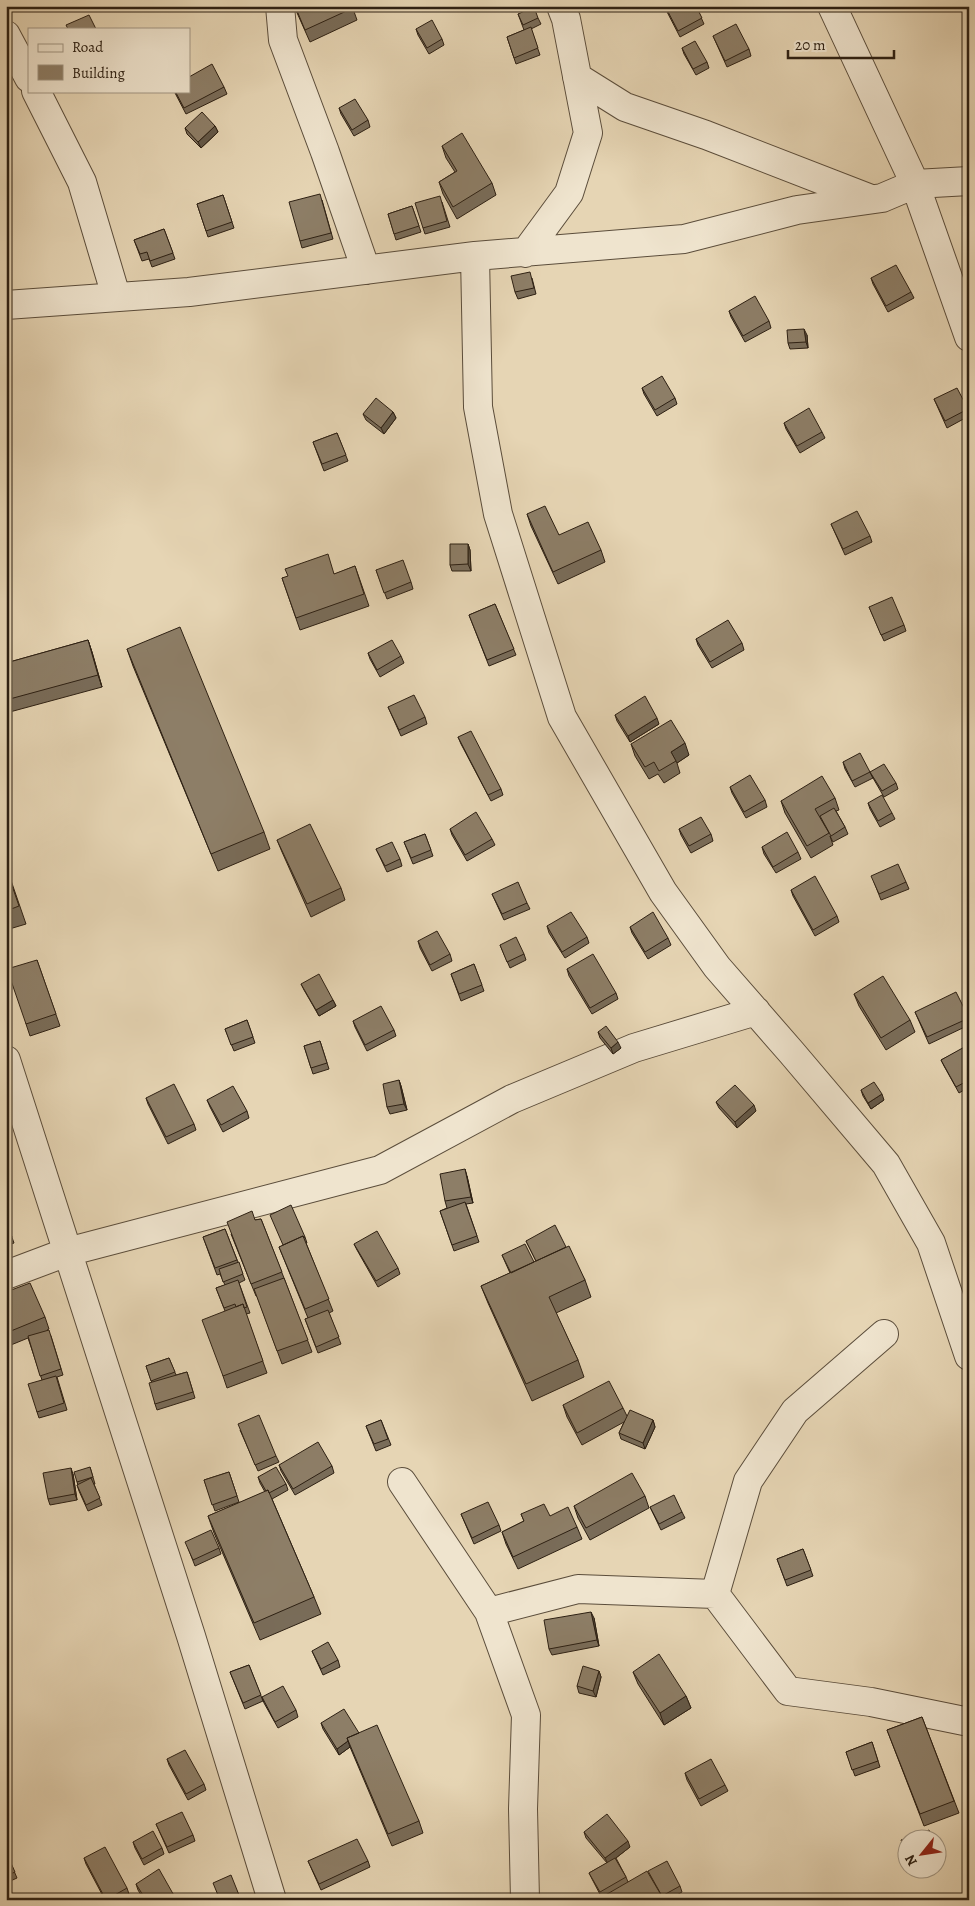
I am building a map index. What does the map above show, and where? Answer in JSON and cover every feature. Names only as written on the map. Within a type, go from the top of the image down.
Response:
[{"type":"street","points":[[280,6],[283,40],[366,270]]},
{"type":"street","points":[[525,252],[568,193],[588,133],[566,19],[561,6]]},
{"type":"street","points":[[832,6],[915,184],[969,337]]},
{"type":"street","points":[[6,35],[28,76]]},
{"type":"street","points":[[577,77],[625,106],[715,138],[871,199]]},
{"type":"street","points":[[37,92],[82,182],[116,296]]},
{"type":"street","points":[[6,305],[189,292],[475,256],[684,239],[797,210],[882,198],[915,184],[969,181]]},
{"type":"street","points":[[475,256],[478,407],[496,504],[562,717],[663,892],[717,967],[886,1164],[931,1243],[969,1356]]},
{"type":"street","points":[[6,1275],[67,1252],[380,1170],[512,1099],[634,1048],[756,1011]]},
{"type":"street","points":[[6,1060],[194,1646],[272,1900]]},
{"type":"street","points":[[715,1594],[748,1480],[795,1411],[884,1334]]},
{"type":"street","points":[[402,1482],[489,1612],[526,1715],[523,1809],[525,1900]]},
{"type":"street","points":[[489,1612],[578,1589],[715,1594]]},
{"type":"street","points":[[715,1594],[788,1691],[871,1702],[969,1722]]},
{"type":"building","points":[[295,6],[352,6],[353,8],[305,30]]},
{"type":"building","points":[[665,6],[696,6],[702,18],[678,31]]},
{"type":"building","points":[[534,7],[538,18],[523,25],[518,14]]},
{"type":"building","points":[[89,15],[96,28],[68,28],[66,25]]},
{"type":"building","points":[[432,20],[442,39],[427,48],[416,29]]},
{"type":"building","points":[[736,24],[749,49],[725,61],[713,36]]},
{"type":"building","points":[[531,27],[538,48],[514,58],[507,37]]},
{"type":"building","points":[[695,41],[707,62],[693,69],[682,48]]},
{"type":"building","points":[[212,64],[224,87],[184,108],[176,92],[190,92],[190,76]]},
{"type":"building","points":[[355,99],[368,120],[352,130],[339,108]]},
{"type":"building","points":[[202,112],[215,126],[198,142],[185,128]]},
{"type":"building","points":[[462,133],[492,183],[453,207],[439,182],[457,171],[442,146]]},
{"type":"building","points":[[320,194],[331,233],[300,241],[289,202]]},
{"type":"building","points":[[223,195],[232,222],[206,231],[197,204]]},
{"type":"building","points":[[440,196],[447,221],[423,228],[415,203]]},
{"type":"building","points":[[412,206],[419,226],[394,234],[388,214]]},
{"type":"building","points":[[164,229],[173,253],[150,261],[147,252],[140,254],[134,240]]},
{"type":"building","points":[[896,265],[911,292],[886,306],[871,278]]},
{"type":"building","points":[[530,272],[534,288],[515,292],[511,276]]},
{"type":"building","points":[[755,296],[769,321],[743,336],[729,311]]},
{"type":"building","points":[[804,329],[806,342],[788,343],[787,330]]},
{"type":"building","points":[[662,376],[675,398],[655,410],[642,388]]},
{"type":"building","points":[[957,388],[968,409],[945,421],[934,399]]},
{"type":"building","points":[[376,398],[393,412],[381,428],[363,414]]},
{"type":"building","points":[[809,408],[822,432],[797,446],[784,423]]},
{"type":"building","points":[[337,433],[346,455],[322,464],[313,442]]},
{"type":"building","points":[[545,506],[559,535],[588,522],[601,550],[553,572],[527,514]]},
{"type":"building","points":[[857,511],[870,536],[843,549],[831,524]]},
{"type":"building","points":[[450,544],[468,544],[468,564],[450,565]]},
{"type":"building","points":[[328,554],[334,574],[355,566],[364,594],[296,618],[282,578],[288,576],[285,569]]},
{"type":"building","points":[[403,560],[411,582],[384,593],[376,570]]},
{"type":"building","points":[[892,597],[904,625],[881,635],[869,607]]},
{"type":"building","points":[[495,604],[514,649],[487,660],[469,615]]},
{"type":"building","points":[[728,620],[742,643],[710,662],[696,639]]},
{"type":"building","points":[[180,627],[264,832],[211,854],[127,649]]},
{"type":"building","points":[[88,640],[98,675],[6,700],[6,663]]},
{"type":"building","points":[[392,640],[401,656],[377,670],[368,653]]},
{"type":"building","points":[[414,695],[425,717],[399,730],[388,707]]},
{"type":"building","points":[[645,696],[657,718],[628,736],[615,715]]},
{"type":"building","points":[[671,720],[685,743],[671,752],[676,761],[659,771],[654,762],[645,767],[631,744]]},
{"type":"building","points":[[471,731],[501,789],[488,795],[458,737]]},
{"type":"building","points":[[860,753],[870,772],[852,781],[843,762]]},
{"type":"building","points":[[884,764],[896,783],[882,791],[870,772]]},
{"type":"building","points":[[750,775],[765,800],[744,812],[730,787]]},
{"type":"building","points":[[822,776],[835,798],[815,809],[829,833],[807,846],[781,801]]},
{"type":"building","points":[[882,795],[892,813],[878,821],[868,803]]},
{"type":"building","points":[[834,808],[845,827],[831,836],[820,816]]},
{"type":"building","points":[[476,812],[492,839],[465,855],[450,829]]},
{"type":"building","points":[[701,817],[711,834],[689,846],[679,829]]},
{"type":"building","points":[[310,824],[341,888],[307,904],[277,840]]},
{"type":"building","points":[[787,832],[798,852],[773,867],[762,847]]},
{"type":"building","points":[[425,834],[431,850],[411,858],[404,842]]},
{"type":"building","points":[[392,842],[400,859],[385,866],[376,849]]},
{"type":"building","points":[[898,864],[906,882],[879,894],[871,876]]},
{"type":"building","points":[[6,868],[19,906],[6,911]]},
{"type":"building","points":[[815,876],[837,916],[813,930],[791,890]]},
{"type":"building","points":[[518,882],[527,903],[502,914],[492,894]]},
{"type":"building","points":[[571,912],[587,937],[562,952],[547,926]]},
{"type":"building","points":[[653,912],[668,938],[645,952],[630,927]]},
{"type":"building","points":[[437,931],[450,954],[430,965],[418,941]]},
{"type":"building","points":[[516,937],[524,954],[507,962],[500,945]]},
{"type":"building","points":[[593,954],[616,993],[590,1008],[567,969]]},
{"type":"building","points":[[37,960],[56,1014],[26,1024],[7,969]]},
{"type":"building","points":[[474,964],[482,985],[459,994],[451,974]]},
{"type":"building","points":[[319,974],[333,1000],[316,1010],[301,984]]},
{"type":"building","points":[[883,976],[910,1020],[881,1038],[854,994]]},
{"type":"building","points":[[956,992],[969,1018],[927,1037],[915,1012]]},
{"type":"building","points":[[381,1006],[394,1030],[365,1045],[353,1021]]},
{"type":"building","points":[[247,1020],[253,1037],[231,1045],[225,1029]]},
{"type":"building","points":[[606,1026],[618,1042],[611,1048],[598,1032]]},
{"type":"building","points":[[320,1041],[327,1063],[311,1068],[304,1046]]},
{"type":"building","points":[[968,1045],[969,1080],[956,1087],[941,1060]]},
{"type":"building","points":[[399,1080],[404,1104],[387,1107],[383,1084]]},
{"type":"building","points":[[874,1082],[882,1094],[868,1103],[861,1090]]},
{"type":"building","points":[[174,1084],[194,1124],[166,1137],[146,1098]]},
{"type":"building","points":[[735,1085],[754,1105],[735,1122],[716,1102]]},
{"type":"building","points":[[233,1086],[247,1111],[221,1125],[207,1100]]},
{"type":"building","points":[[465,1169],[471,1197],[445,1201],[440,1174]]},
{"type":"building","points":[[465,1202],[477,1236],[452,1245],[440,1211]]},
{"type":"building","points":[[291,1205],[305,1237],[303,1236],[283,1245],[270,1215]]},
{"type":"building","points":[[252,1211],[255,1220],[261,1219],[282,1272],[251,1284],[227,1222]]},
{"type":"building","points":[[6,1221],[12,1237],[6,1239]]},
{"type":"building","points":[[555,1225],[566,1247],[536,1261],[526,1241]]},
{"type":"building","points":[[225,1229],[237,1260],[215,1268],[203,1237]]},
{"type":"building","points":[[377,1231],[398,1268],[376,1281],[354,1244]]},
{"type":"building","points":[[303,1236],[329,1299],[305,1309],[279,1247]]},
{"type":"building","points":[[525,1244],[534,1262],[511,1273],[502,1255]]},
{"type":"building","points":[[569,1246],[585,1280],[549,1297],[578,1360],[526,1384],[481,1286]]},
{"type":"building","points":[[239,1262],[243,1274],[223,1282],[219,1269]]},
{"type":"building","points":[[284,1278],[308,1340],[277,1351],[254,1289]]},
{"type":"building","points":[[238,1280],[247,1307],[244,1308],[243,1304],[236,1307],[235,1304],[224,1308],[216,1288]]},
{"type":"building","points":[[30,1283],[45,1317],[6,1333],[6,1292]]},
{"type":"building","points":[[243,1304],[263,1361],[223,1376],[202,1320]]},
{"type":"building","points":[[328,1310],[339,1337],[316,1347],[305,1319]]},
{"type":"building","points":[[49,1330],[61,1369],[40,1376],[28,1336]]},
{"type":"building","points":[[169,1358],[175,1372],[151,1381],[146,1366]]},
{"type":"building","points":[[187,1372],[193,1392],[155,1404],[149,1383]]},
{"type":"building","points":[[56,1376],[64,1403],[37,1412],[28,1384]]},
{"type":"building","points":[[609,1381],[623,1408],[577,1433],[563,1405]]},
{"type":"building","points":[[630,1410],[653,1420],[643,1443],[619,1433]]},
{"type":"building","points":[[259,1415],[276,1456],[255,1465],[238,1424]]},
{"type":"building","points":[[381,1420],[388,1439],[374,1444],[366,1426]]},
{"type":"building","points":[[318,1442],[332,1466],[293,1489],[279,1465]]},
{"type":"building","points":[[90,1467],[93,1477],[77,1482],[74,1472]]},
{"type":"building","points":[[276,1467],[286,1484],[269,1493],[258,1477]]},
{"type":"building","points":[[71,1468],[75,1494],[48,1499],[43,1473]]},
{"type":"building","points":[[229,1472],[237,1496],[212,1505],[204,1480]]},
{"type":"building","points":[[632,1473],[645,1496],[586,1528],[574,1506]]},
{"type":"building","points":[[91,1478],[100,1498],[86,1505],[77,1485]]},
{"type":"building","points":[[268,1490],[314,1597],[254,1623],[208,1516]]},
{"type":"building","points":[[674,1495],[682,1512],[659,1524],[650,1507]]},
{"type":"building","points":[[488,1502],[499,1525],[472,1538],[461,1514]]},
{"type":"building","points":[[544,1504],[550,1516],[568,1507],[577,1527],[513,1557],[502,1532],[524,1521],[521,1514]]},
{"type":"building","points":[[211,1530],[219,1548],[193,1560],[185,1542]]},
{"type":"building","points":[[803,1549],[811,1570],[785,1580],[777,1559]]},
{"type":"building","points":[[591,1612],[597,1640],[549,1649],[544,1620]]},
{"type":"building","points":[[328,1642],[338,1660],[321,1669],[312,1651]]},
{"type":"building","points":[[659,1654],[686,1696],[660,1713],[633,1672]]},
{"type":"building","points":[[249,1665],[261,1695],[243,1703],[230,1672]]},
{"type":"building","points":[[583,1666],[599,1671],[593,1691],[577,1686]]},
{"type":"building","points":[[283,1686],[296,1710],[275,1722],[262,1697]]},
{"type":"building","points":[[344,1709],[359,1733],[347,1738],[348,1741],[337,1749],[321,1723]]},
{"type":"building","points":[[922,1717],[954,1801],[920,1814],[887,1730]]},
{"type":"building","points":[[377,1725],[419,1821],[388,1834],[347,1738]]},
{"type":"building","points":[[872,1742],[878,1761],[852,1770],[846,1752]]},
{"type":"building","points":[[185,1750],[204,1784],[186,1794],[167,1759]]},
{"type":"building","points":[[711,1759],[725,1785],[699,1799],[685,1773]]},
{"type":"building","points":[[182,1812],[193,1835],[167,1847],[156,1824]]},
{"type":"building","points":[[607,1814],[628,1841],[605,1858],[584,1832]]},
{"type":"building","points":[[153,1831],[162,1848],[142,1859],[133,1842]]},
{"type":"building","points":[[357,1839],[368,1861],[319,1884],[308,1861]]},
{"type":"building","points":[[105,1847],[127,1888],[106,1900],[84,1858]]},
{"type":"building","points":[[6,1852],[15,1872],[6,1876]]},
{"type":"building","points":[[615,1858],[626,1877],[600,1892],[589,1873]]},
{"type":"building","points":[[667,1861],[680,1886],[662,1896],[648,1871]]},
{"type":"building","points":[[159,1869],[175,1900],[146,1900],[136,1884]]},
{"type":"building","points":[[647,1871],[664,1900],[604,1900],[602,1897]]},
{"type":"building","points":[[231,1875],[241,1900],[220,1900],[213,1883]]},
{"type":"building","points":[[969,1893],[969,1900],[955,1900]]},
{"type":"building","points":[[472,1896],[474,1900],[462,1900]]}]
